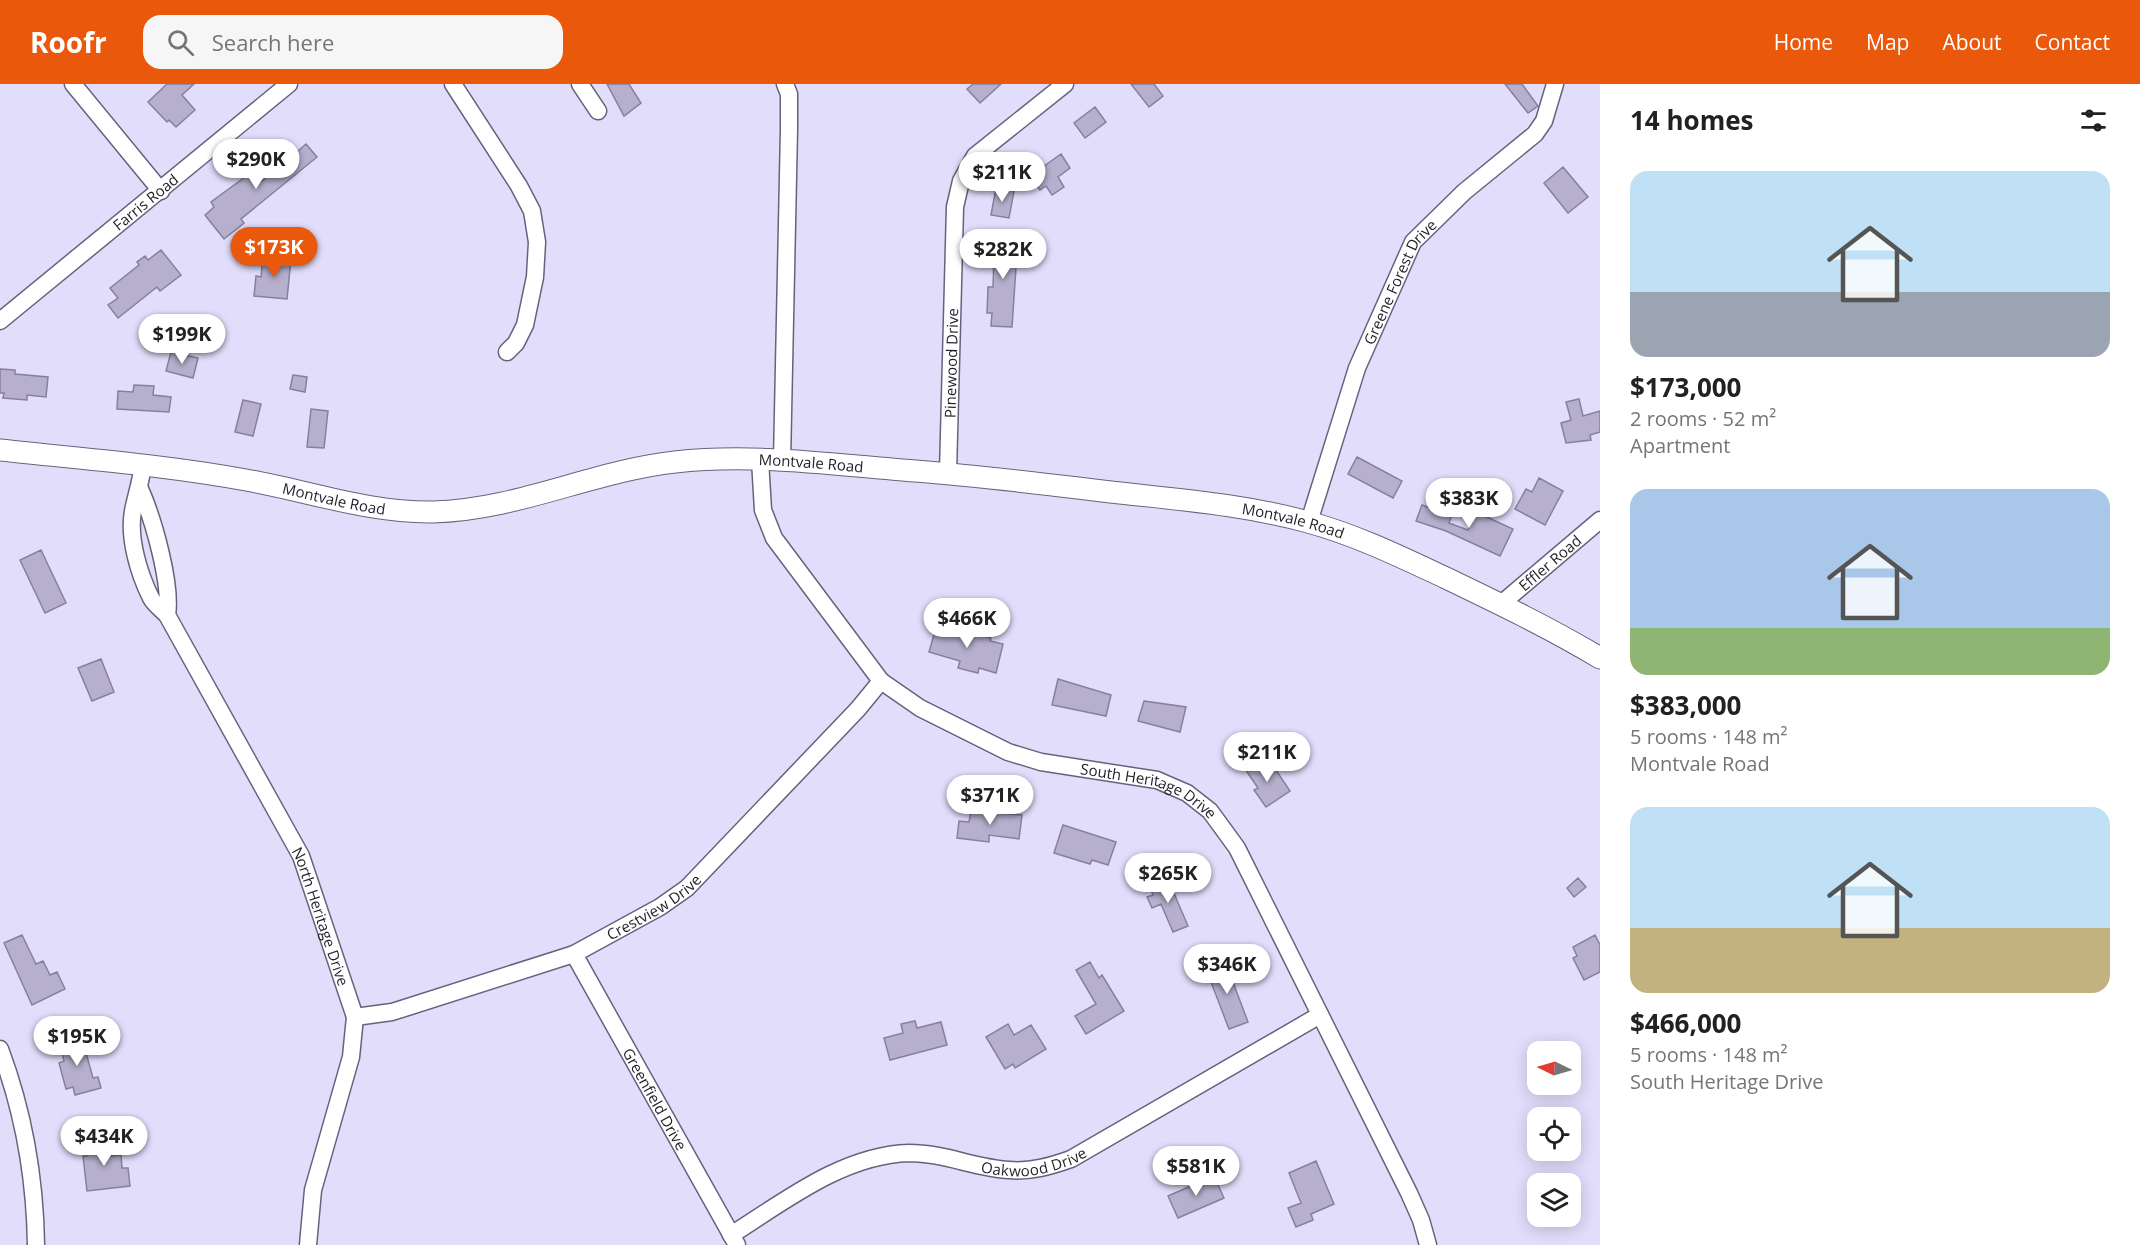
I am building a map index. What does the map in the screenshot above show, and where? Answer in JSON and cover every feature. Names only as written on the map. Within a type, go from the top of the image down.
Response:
[{"type":"main road","name":"Montvale Road","points":[[0,450],[143,465],[247,480],[365,507],[429,512],[482,508],[545,493],[613,471],[678,462],[760,460],[948,473],[1225,504],[1309,522],[1360,540],[1501,604],[1600,658]]},
{"type":"street","points":[[73,84],[161,191]]},
{"type":"street","name":"Farris Road","points":[[0,321],[289,84]]},
{"type":"street","points":[[453,84],[519,186],[532,211],[537,242],[535,277],[525,325],[516,344],[507,352]]},
{"type":"street","points":[[580,84],[598,111]]},
{"type":"street","points":[[782,461],[789,129],[789,94],[785,84]]},
{"type":"street","name":"Pinewood Drive","points":[[948,473],[955,207],[961,181],[975,156],[1065,84]]},
{"type":"street","name":"Greene Forest Drive","points":[[1309,522],[1357,368],[1413,242],[1464,192],[1535,134],[1544,121],[1555,84]]},
{"type":"street","name":"South Heritage Drive","points":[[760,460],[763,510],[774,538],[880,681],[920,708],[1008,752],[1041,762],[1157,780],[1187,794],[1210,811],[1237,848],[1409,1193],[1421,1220],[1428,1245]]},
{"type":"street","name":"North Heritage Drive","points":[[143,465],[140,489],[148,508],[170,599],[167,615],[301,856],[354,1017],[351,1057],[313,1190],[308,1245]]},
{"type":"street","name":"Effler Road","points":[[1501,604],[1600,520]]},
{"type":"street","name":"Crestview Drive","points":[[354,1017],[392,1012],[574,954],[660,907],[687,888],[858,709],[880,681]]},
{"type":"street","name":"Greenfield Drive","points":[[574,954],[734,1240]]},
{"type":"street","name":"Oakwood Drive","points":[[734,1240],[812,1184],[851,1166],[885,1155],[912,1153],[949,1157],[1008,1170],[1048,1167],[1071,1159],[1320,1015]]},
{"type":"street","points":[[0,1049],[16,1091],[31,1160],[36,1245]]},
{"type":"building","points":[[167,84],[194,84],[182,95],[195,110],[176,127],[169,120],[167,122],[148,102]]},
{"type":"building","points":[[607,84],[629,84],[641,103],[624,116]]},
{"type":"building","points":[[973,84],[1001,84],[980,103],[967,89]]},
{"type":"building","points":[[1131,84],[1154,84],[1163,96],[1149,107]]},
{"type":"building","points":[[1505,84],[1522,84],[1538,106],[1528,113]]},
{"type":"building","points":[[1095,107],[1106,122],[1085,138],[1074,123]]},
{"type":"building","points":[[289,142],[297,152],[306,144],[317,157],[241,219],[244,223],[224,239],[205,215],[214,207],[211,202],[252,172],[261,182],[281,165],[273,155]]},
{"type":"building","points":[[1061,154],[1070,168],[1058,177],[1064,187],[1052,195],[1046,186],[1040,190],[1030,176]]},
{"type":"building","points":[[1563,167],[1588,197],[1568,213],[1544,183]]},
{"type":"building","points":[[996,188],[1014,191],[1009,218],[991,215]]},
{"type":"building","points":[[989,236],[1018,238],[1012,327],[991,326],[992,313],[987,313],[988,287],[993,287],[994,256],[987,255]]},
{"type":"building","points":[[161,250],[181,275],[160,291],[157,287],[118,318],[108,305],[118,298],[110,288],[139,265],[137,262],[145,256],[148,260]]},
{"type":"building","points":[[263,256],[291,259],[287,299],[254,296],[256,276],[261,277]]},
{"type":"building","points":[[171,352],[198,358],[193,378],[166,371]]},
{"type":"building","points":[[0,369],[15,370],[15,374],[48,377],[46,397],[27,395],[27,400],[3,398],[4,393],[0,393]]},
{"type":"building","points":[[293,375],[307,377],[305,392],[290,389]]},
{"type":"building","points":[[134,385],[154,386],[153,395],[171,397],[169,412],[117,409],[118,391],[133,392]]},
{"type":"building","points":[[1579,399],[1583,416],[1600,411],[1600,432],[1590,435],[1591,440],[1566,443],[1561,423],[1571,420],[1566,402]]},
{"type":"building","points":[[243,400],[261,404],[253,436],[235,432]]},
{"type":"building","points":[[311,409],[328,411],[324,448],[307,447]]},
{"type":"building","points":[[1357,457],[1402,481],[1393,498],[1348,474]]},
{"type":"building","points":[[1539,478],[1563,491],[1545,525],[1515,509],[1526,489],[1532,492]]},
{"type":"building","points":[[1422,505],[1433,509],[1434,505],[1453,512],[1449,523],[1468,530],[1476,512],[1513,529],[1500,556],[1446,531],[1416,521]]},
{"type":"building","points":[[41,550],[66,603],[45,613],[20,560]]},
{"type":"building","points":[[937,624],[991,638],[990,641],[1003,644],[996,673],[979,668],[978,673],[958,668],[960,661],[929,652]]},
{"type":"building","points":[[101,659],[114,692],[92,701],[78,668]]},
{"type":"building","points":[[1058,679],[1111,695],[1106,716],[1052,705]]},
{"type":"building","points":[[1144,701],[1186,707],[1180,732],[1138,721]]},
{"type":"building","points":[[1261,758],[1269,770],[1274,767],[1290,791],[1266,807],[1254,790],[1258,788],[1245,769]]},
{"type":"building","points":[[971,811],[1022,815],[1019,839],[989,835],[989,842],[957,838],[959,821],[969,822]]},
{"type":"building","points":[[1063,825],[1116,842],[1108,865],[1092,860],[1090,864],[1054,853]]},
{"type":"building","points":[[1167,877],[1188,926],[1173,932],[1161,904],[1152,908],[1147,897],[1153,895],[1149,885]]},
{"type":"building","points":[[1578,878],[1586,887],[1574,897],[1567,888]]},
{"type":"building","points":[[22,935],[36,964],[43,961],[50,975],[57,972],[65,989],[32,1005],[4,943]]},
{"type":"building","points":[[1595,935],[1600,945],[1600,972],[1584,980],[1573,958],[1577,956],[1573,947]]},
{"type":"building","points":[[1225,961],[1248,1022],[1229,1029],[1206,969]]},
{"type":"building","points":[[1090,962],[1099,978],[1102,975],[1124,1011],[1086,1034],[1075,1016],[1096,1004],[1076,970]]},
{"type":"building","points":[[915,1021],[917,1028],[941,1022],[947,1045],[890,1060],[884,1038],[903,1033],[901,1024]]},
{"type":"building","points":[[1008,1024],[1014,1035],[1031,1025],[1046,1049],[1015,1068],[1013,1064],[1005,1069],[986,1037]]},
{"type":"building","points":[[81,1035],[93,1078],[98,1077],[101,1088],[75,1095],[73,1087],[66,1089],[59,1063],[64,1061],[59,1041]]},
{"type":"building","points":[[109,1137],[111,1156],[121,1155],[122,1168],[128,1168],[130,1186],[87,1191],[83,1156],[87,1156],[85,1140]]},
{"type":"building","points":[[1316,1161],[1334,1204],[1311,1214],[1313,1220],[1296,1227],[1288,1208],[1301,1203],[1289,1173]]},
{"type":"building","points":[[1214,1176],[1224,1198],[1178,1218],[1168,1196]]}]
